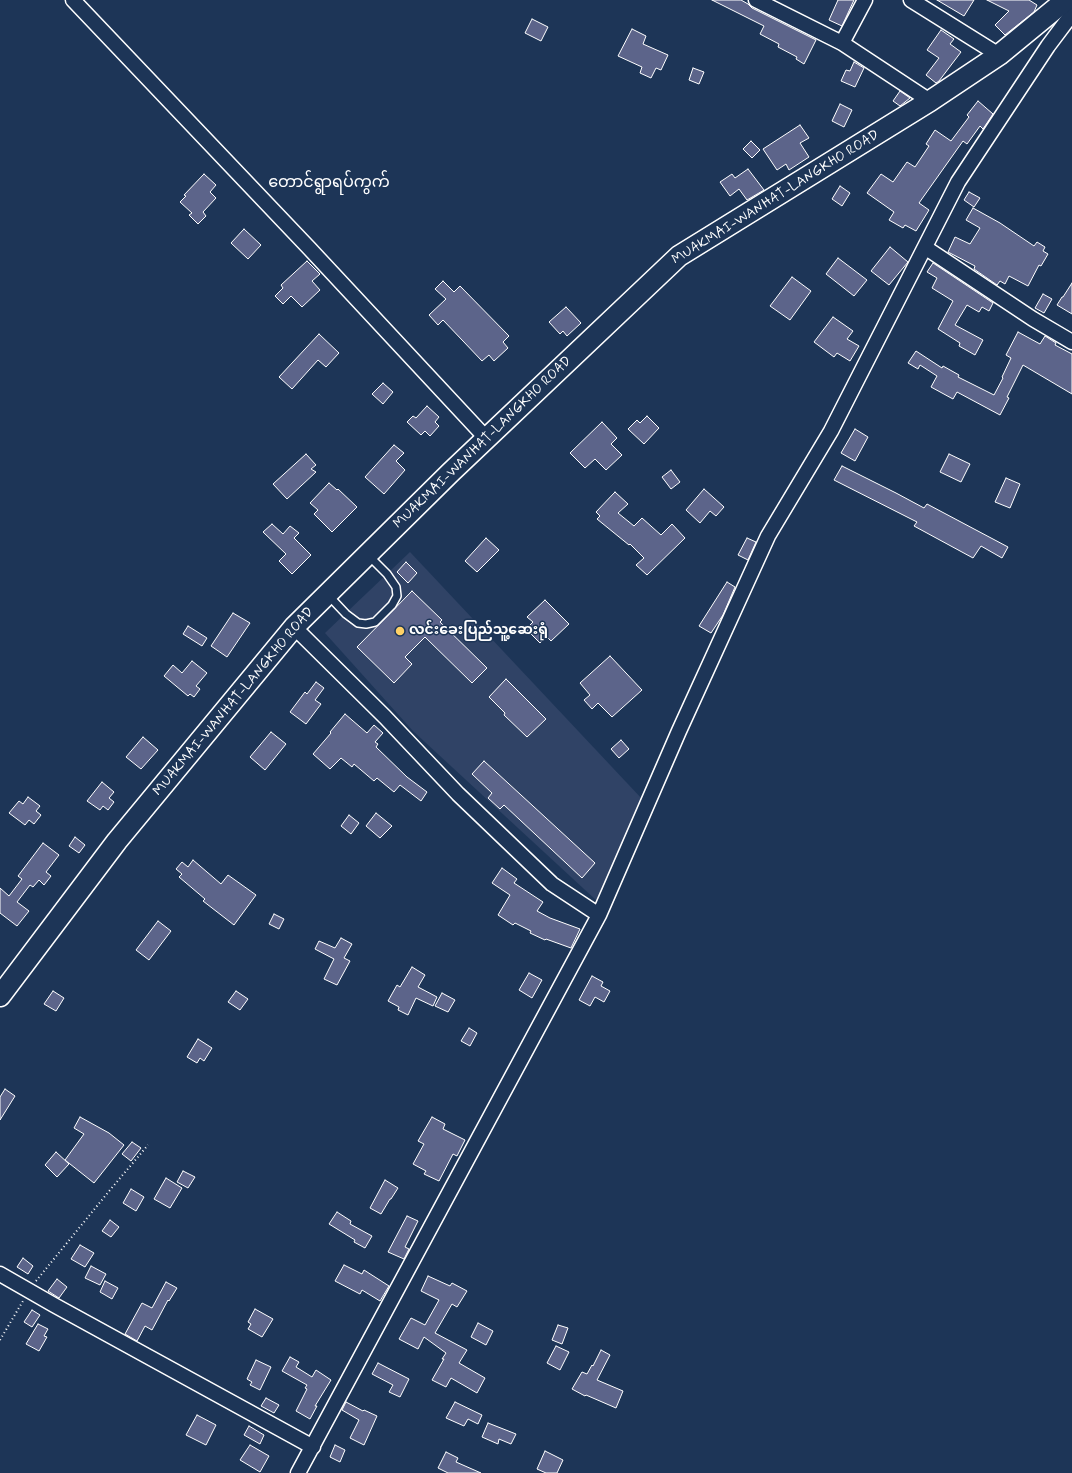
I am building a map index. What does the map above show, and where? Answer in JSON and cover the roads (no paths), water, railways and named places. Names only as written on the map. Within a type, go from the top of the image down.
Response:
[{"type":"main road","name":"MUAKMAI-WANHAT-LANGKHO ROAD","points":[[0,996],[117,841],[294,627],[451,472],[679,256],[930,101],[999,55],[1066,0]]},
{"type":"street","points":[[73,0],[309,248],[487,439]]},
{"type":"street","points":[[756,0],[842,43],[930,101]]},
{"type":"street","points":[[842,43],[865,0]]},
{"type":"street","points":[[911,0],[999,55]]},
{"type":"street","points":[[298,1473],[599,915],[679,731],[768,536],[831,431],[926,248],[958,182],[1048,46],[1072,14]]},
{"type":"street","points":[[926,248],[1033,319],[1072,342]]},
{"type":"street","points":[[294,627],[458,794],[552,884],[599,915]]},
{"type":"street","points":[[0,1274],[28,1291],[313,1447]]},
{"type":"lane","points":[[327,594],[346,614],[358,623],[366,624],[375,622],[392,605],[397,596],[396,587],[387,574],[367,555]]},
{"type":"place","name":"လင်းခေးပြည်သူ့ဆေးရုံ","points":[[400,631]]},
{"type":"district","name":"တောင်ရွာရပ်ကွက်","points":[[329,184]]}]
